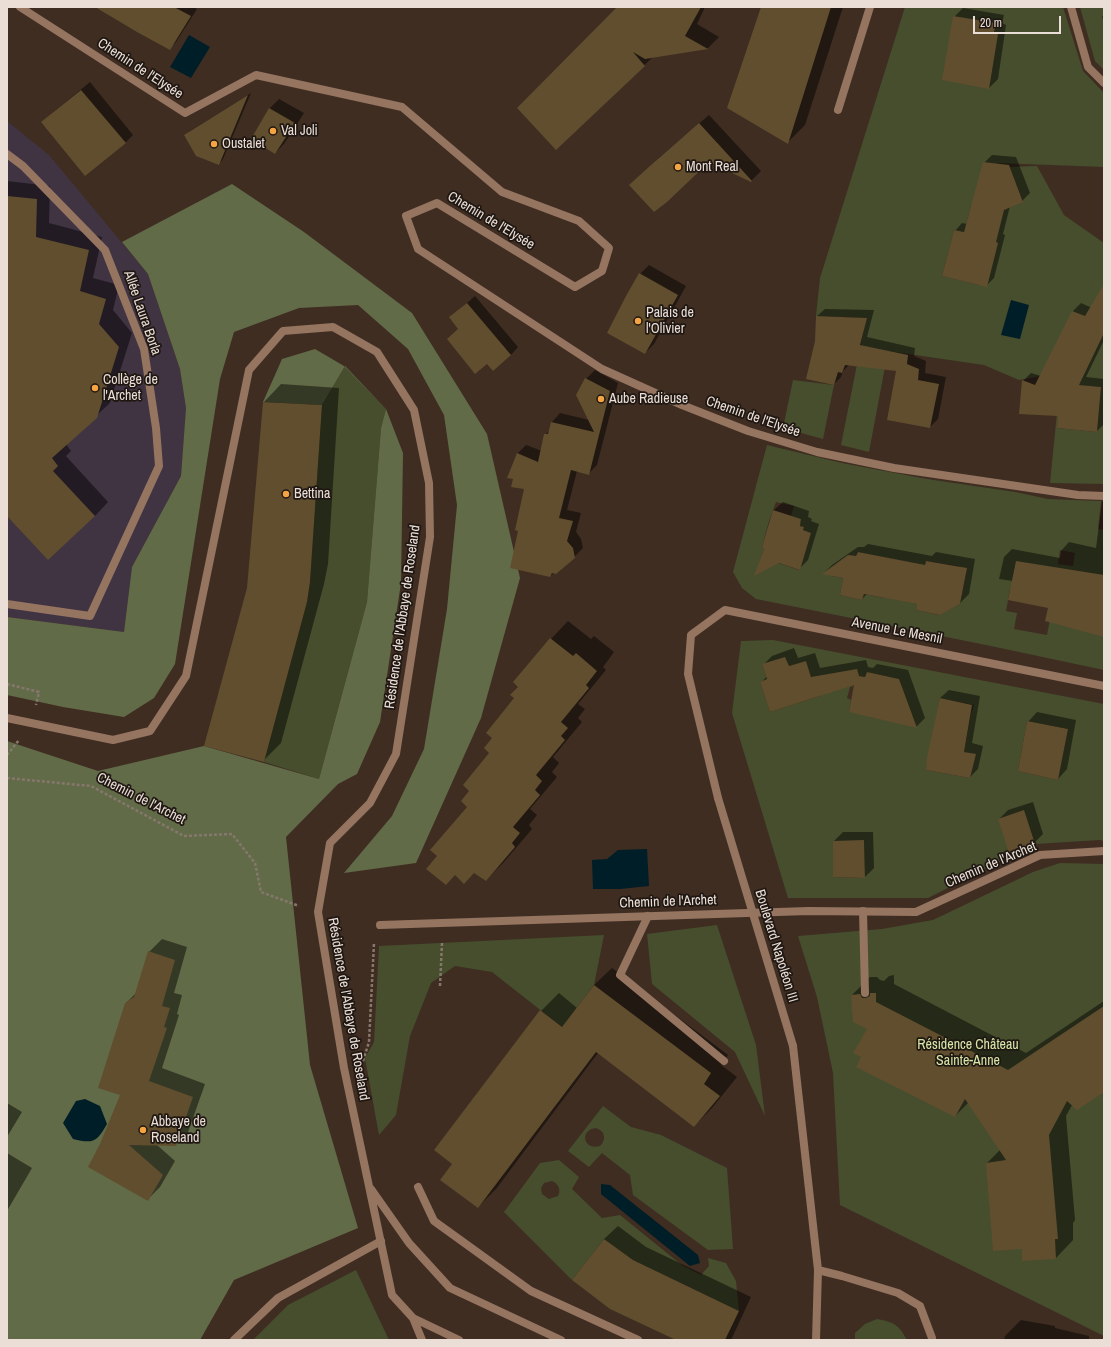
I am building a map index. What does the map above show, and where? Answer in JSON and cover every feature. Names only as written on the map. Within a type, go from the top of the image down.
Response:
[{"type":"street","name":"Chemin de l'Elysée","points":[[20,7],[185,113],[256,75],[402,107],[502,192],[579,221],[609,248],[602,271],[575,287],[437,203],[406,216],[418,249],[602,369],[682,405],[740,428],[817,452],[902,469],[1078,495],[1104,496]]},
{"type":"street","points":[[838,110],[870,7]]},
{"type":"street","points":[[1071,7],[1088,67],[1104,83]]},
{"type":"street","name":"Allée Laura Borla","points":[[7,154],[23,166],[105,250],[144,349],[156,428],[159,466],[90,616],[7,604]]},
{"type":"street","name":"Résidence de l'Abbaye de Roseland","points":[[7,718],[113,740],[150,731],[186,676],[249,370],[283,331],[334,327],[377,352],[414,410],[429,483],[430,537],[396,754],[370,802],[330,843],[318,912],[344,1068],[392,1295],[413,1318],[459,1340]]},
{"type":"street","name":"Avenue Le Mesnil","points":[[691,635],[726,610],[1104,686]]},
{"type":"street","name":"Boulevard Napoléon III","points":[[691,635],[688,674],[718,798],[793,1046],[818,1270],[816,1340]]},
{"type":"street","name":"Chemin de l'Archet","points":[[380,925],[808,911],[916,912],[1040,855],[1104,851]]},
{"type":"street","points":[[863,911],[866,993]]},
{"type":"street","points":[[648,916],[620,975],[724,1061]]},
{"type":"street","name":"Résidence de l'Abbaye de Roseland","points":[[369,1185],[409,1243],[450,1288],[561,1340]]},
{"type":"street","points":[[418,1187],[434,1221],[531,1291],[638,1340]]},
{"type":"street","points":[[234,1340],[278,1298],[381,1241]]},
{"type":"street","points":[[818,1270],[898,1293],[920,1306],[932,1340]]},
{"type":"street","points":[[413,1318],[422,1340]]},
{"type":"path","points":[[7,684],[38,692],[34,723]]},
{"type":"path","name":"Chemin de l'Archet","points":[[7,778],[90,786],[184,836],[232,834],[255,864],[261,892],[318,912]]},
{"type":"path","points":[[440,986],[442,922]]},
{"type":"path","points":[[344,1068],[362,1065],[369,1042],[374,942],[380,925]]},
{"type":"shaded area","name":"Collège de l'Archet","points":[[7,121],[49,155],[148,274],[180,369],[186,408],[181,476],[132,567],[124,632],[7,617]]},
{"type":"green space","points":[[905,7],[1063,7],[1083,71],[1104,93],[1104,167],[997,163],[1015,205],[1023,201],[1010,167],[1037,166],[1064,215],[1104,243],[1104,484],[1050,483],[1061,372],[1019,380],[984,365],[888,351],[869,452],[841,445],[866,319],[816,316],[820,278]],"holes":[[[971,206],[979,285],[942,276],[954,230],[964,232]],[[1061,384],[1101,387],[1097,432],[1057,428]]]},
{"type":"green space","points":[[1080,7],[1104,7],[1104,70],[1095,61]]},
{"type":"green space","points":[[232,184],[304,232],[412,313],[487,434],[520,578],[481,718],[416,863],[344,873],[392,816],[424,749],[447,609],[457,505],[444,415],[408,349],[358,305],[299,308],[234,332],[220,379],[175,664],[154,698],[124,717],[63,707],[7,695],[7,617],[124,632],[132,567],[181,476],[186,408],[180,369],[148,274],[122,242]]},
{"type":"green space","points":[[315,349],[345,367],[322,405],[263,402],[282,359]]},
{"type":"green space","points":[[345,366],[386,409],[381,428],[367,602],[319,779],[264,762],[307,602],[310,582],[322,405]]},
{"type":"green space","points":[[345,366],[386,409],[345,367]]},
{"type":"green space","points":[[793,380],[834,385],[823,439],[783,428]]},
{"type":"green space","points":[[386,409],[403,453],[401,583],[380,722],[357,774],[338,784],[286,837],[310,1065],[358,1228],[234,1280],[200,1340],[7,1340],[7,741],[98,771],[204,746],[319,779],[367,602],[381,428]]},
{"type":"green space","points":[[767,445],[842,463],[927,479],[1015,492],[1048,499],[1101,501],[1098,529],[1104,530],[1104,670],[756,599],[742,588],[733,572]],"holes":[[[776,502],[794,506],[791,516],[801,519],[800,526],[804,527],[803,530],[811,533],[799,570],[775,562],[769,568],[760,565],[764,549],[762,547]],[[1060,550],[1075,553],[1073,566],[1058,564]],[[858,552],[892,559],[888,585],[884,598],[864,594],[862,600],[840,595],[843,578],[832,576],[856,556]],[[926,561],[959,566],[966,573],[960,604],[939,615],[916,610]],[[1010,589],[1054,598],[1047,635],[1014,629],[1017,613],[1006,611]]]},
{"type":"green space","points":[[773,640],[1104,704],[1104,841],[1035,844],[928,898],[788,898],[732,713],[741,641]],"holes":[[[806,661],[811,677],[814,677],[820,696],[770,712],[760,682],[767,679],[762,664],[789,666]],[[867,672],[899,679],[902,687],[849,712],[851,700],[847,698],[850,687],[853,686],[855,675],[865,677]],[[940,698],[974,705],[964,752],[975,755],[970,778],[926,770]],[[1027,721],[1068,729],[1058,780],[1018,771]],[[833,841],[864,841],[865,878],[833,877]]]},
{"type":"green space","name":"Résidence Château Sainte-Anne","points":[[1060,863],[1104,864],[1104,1336],[840,1205],[833,1073],[817,997],[798,936],[882,929],[933,920],[1033,872]]},
{"type":"green space","points":[[717,925],[756,1045],[765,1116],[735,1052],[652,984],[647,934]]},
{"type":"green space","points":[[604,935],[594,985],[562,1027],[492,972],[455,966],[431,983],[410,1036],[396,1115],[379,1135],[365,1058],[374,1042],[379,946]]},
{"type":"green space","points":[[603,1106],[631,1127],[661,1135],[727,1168],[733,1249],[708,1250],[633,1195],[630,1175],[602,1153],[589,1167],[568,1151]],"holes":[[[595,1128],[603,1133],[604,1141],[600,1146],[590,1146],[587,1143],[585,1136],[590,1130]]]},
{"type":"green space","points":[[559,1160],[579,1177],[572,1189],[602,1218],[620,1215],[683,1266],[701,1275],[709,1266],[708,1258],[726,1263],[736,1281],[739,1311],[633,1260],[604,1239],[572,1280],[504,1212],[540,1163]],"holes":[[[552,1181],[559,1187],[559,1194],[558,1196],[549,1199],[542,1194],[541,1188],[544,1183]]]},
{"type":"green space","points":[[356,1270],[389,1340],[253,1340],[288,1305]]},
{"type":"green space","points":[[877,1319],[888,1321],[895,1325],[907,1340],[855,1340],[855,1333],[865,1324]]},
{"type":"water","points":[[189,35],[210,47],[191,78],[170,67]]},
{"type":"water","points":[[1011,300],[1029,305],[1020,339],[1001,335]]},
{"type":"water","points":[[647,849],[649,886],[620,889],[593,889],[592,860],[607,859],[618,850]]},
{"type":"water","points":[[85,1099],[100,1106],[107,1124],[97,1138],[90,1141],[73,1139],[63,1123],[76,1101]]},
{"type":"water","points":[[601,1184],[610,1185],[698,1255],[700,1263],[690,1266],[601,1194]]},
{"type":"building","points":[[95,7],[174,7],[191,16],[170,50]]},
{"type":"building","points":[[617,7],[701,7],[685,36],[708,49],[645,59],[633,52],[645,66],[556,150],[517,108]]},
{"type":"building","points":[[761,7],[831,7],[788,144],[727,108]]},
{"type":"building","points":[[953,16],[996,23],[994,32],[998,34],[989,89],[942,80]]},
{"type":"building","points":[[81,90],[126,143],[85,176],[41,122]]},
{"type":"building","points":[[248,95],[219,165],[196,156],[184,135]]},
{"type":"building","name":"Val Joli","points":[[269,108],[295,123],[275,154],[251,139]]},
{"type":"building","name":"Mont Real","points":[[699,123],[752,181],[751,182],[709,162],[667,202],[654,212],[629,185]]},
{"type":"building","points":[[983,162],[1009,165],[1023,202],[1004,210],[996,242],[998,243],[987,287],[942,276],[954,230],[964,232]]},
{"type":"building","name":"Collège de l'Archet","points":[[7,196],[37,199],[36,237],[89,250],[80,291],[106,299],[99,324],[119,347],[97,418],[52,458],[58,466],[53,471],[95,516],[48,560],[7,516]]},
{"type":"building","name":"Palais de l'Olivier","points":[[639,273],[678,295],[645,354],[607,333]]},
{"type":"building","points":[[1104,284],[1104,333],[1079,385],[1101,387],[1097,432],[1057,428],[1058,416],[1019,414],[1022,380],[1035,385],[1072,311],[1085,316]]},
{"type":"building","points":[[467,303],[511,355],[493,371],[487,364],[475,374],[447,339],[458,329],[449,317]]},
{"type":"building","points":[[816,316],[867,318],[860,345],[908,355],[907,364],[919,369],[918,380],[939,384],[930,428],[887,420],[896,371],[845,365],[842,373],[838,372],[834,385],[806,379],[815,341]]},
{"type":"building","points":[[585,378],[610,391],[589,475],[571,470],[559,518],[573,521],[567,541],[573,548],[575,558],[556,574],[552,573],[550,577],[510,568],[518,531],[515,530],[524,489],[511,487],[513,479],[507,478],[517,453],[538,462],[544,434],[548,434],[551,422],[594,432],[576,395]]},
{"type":"building","name":"Bettina","points":[[263,402],[322,405],[310,582],[307,602],[264,762],[204,746],[247,588]]},
{"type":"building","points":[[773,510],[801,519],[800,526],[804,527],[803,530],[811,533],[800,570],[779,563],[754,576],[764,549],[762,547]]},
{"type":"building","points":[[858,552],[925,565],[926,561],[967,568],[960,604],[940,615],[916,610],[917,604],[864,594],[862,600],[840,595],[843,578],[822,574],[848,555],[856,556]]},
{"type":"building","points":[[1016,561],[1104,575],[1104,637],[1045,621],[1048,608],[1008,600]]},
{"type":"building","points":[[550,638],[573,656],[576,653],[597,671],[586,685],[589,688],[561,722],[568,728],[561,736],[565,740],[536,775],[542,781],[535,790],[540,795],[513,827],[520,833],[512,843],[515,847],[486,881],[474,873],[464,884],[455,875],[446,885],[426,869],[437,856],[430,850],[467,807],[461,801],[469,791],[463,785],[489,753],[484,748],[492,738],[486,733],[514,698],[510,695],[518,687],[513,682]]},
{"type":"building","points":[[785,657],[789,666],[806,661],[811,677],[857,669],[859,676],[865,677],[867,672],[899,679],[917,728],[849,712],[854,685],[770,712],[760,682],[767,679],[762,664]]},
{"type":"building","points":[[940,698],[972,705],[964,752],[976,754],[970,778],[926,770],[927,757]]},
{"type":"building","points":[[1027,721],[1068,729],[1058,780],[1018,771]]},
{"type":"building","points":[[1024,810],[1035,844],[1010,856],[998,819]]},
{"type":"building","points":[[864,840],[865,878],[833,877],[833,841]]},
{"type":"building","points":[[148,951],[175,960],[162,1006],[170,1008],[164,1027],[167,1028],[149,1081],[193,1097],[176,1146],[129,1145],[163,1175],[148,1201],[88,1167],[100,1144],[120,1095],[98,1088],[125,1003],[134,997]]},
{"type":"building","points":[[594,985],[711,1073],[704,1084],[720,1096],[694,1127],[596,1052],[478,1208],[440,1180],[452,1164],[434,1150],[540,1010],[562,1027]]},
{"type":"building","points":[[870,993],[876,993],[876,1002],[1008,1070],[1104,1006],[1104,1092],[1077,1110],[1067,1101],[1049,1135],[1058,1239],[1055,1239],[1056,1259],[1022,1261],[1022,1249],[993,1251],[986,1163],[1006,1160],[965,1099],[955,1117],[856,1067],[861,1057],[853,1053],[867,1029],[853,1022],[851,995],[860,994],[862,998],[866,998],[870,996]]},
{"type":"building","points":[[604,1239],[633,1260],[739,1311],[725,1340],[676,1340],[610,1309],[572,1280]]},
{"type":"place","name":"Val Joli","points":[[273,131]]},
{"type":"place","name":"Oustalet","points":[[214,144]]},
{"type":"place","name":"Mont Real","points":[[678,167]]},
{"type":"place","name":"Palais de l'Olivier","points":[[638,321]]},
{"type":"place","name":"Collège de l'Archet","points":[[95,388]]},
{"type":"place","name":"Aube Radieuse","points":[[601,399]]},
{"type":"place","name":"Bettina","points":[[286,494]]},
{"type":"place","name":"Abbaye de Roseland","points":[[143,1130]]}]
